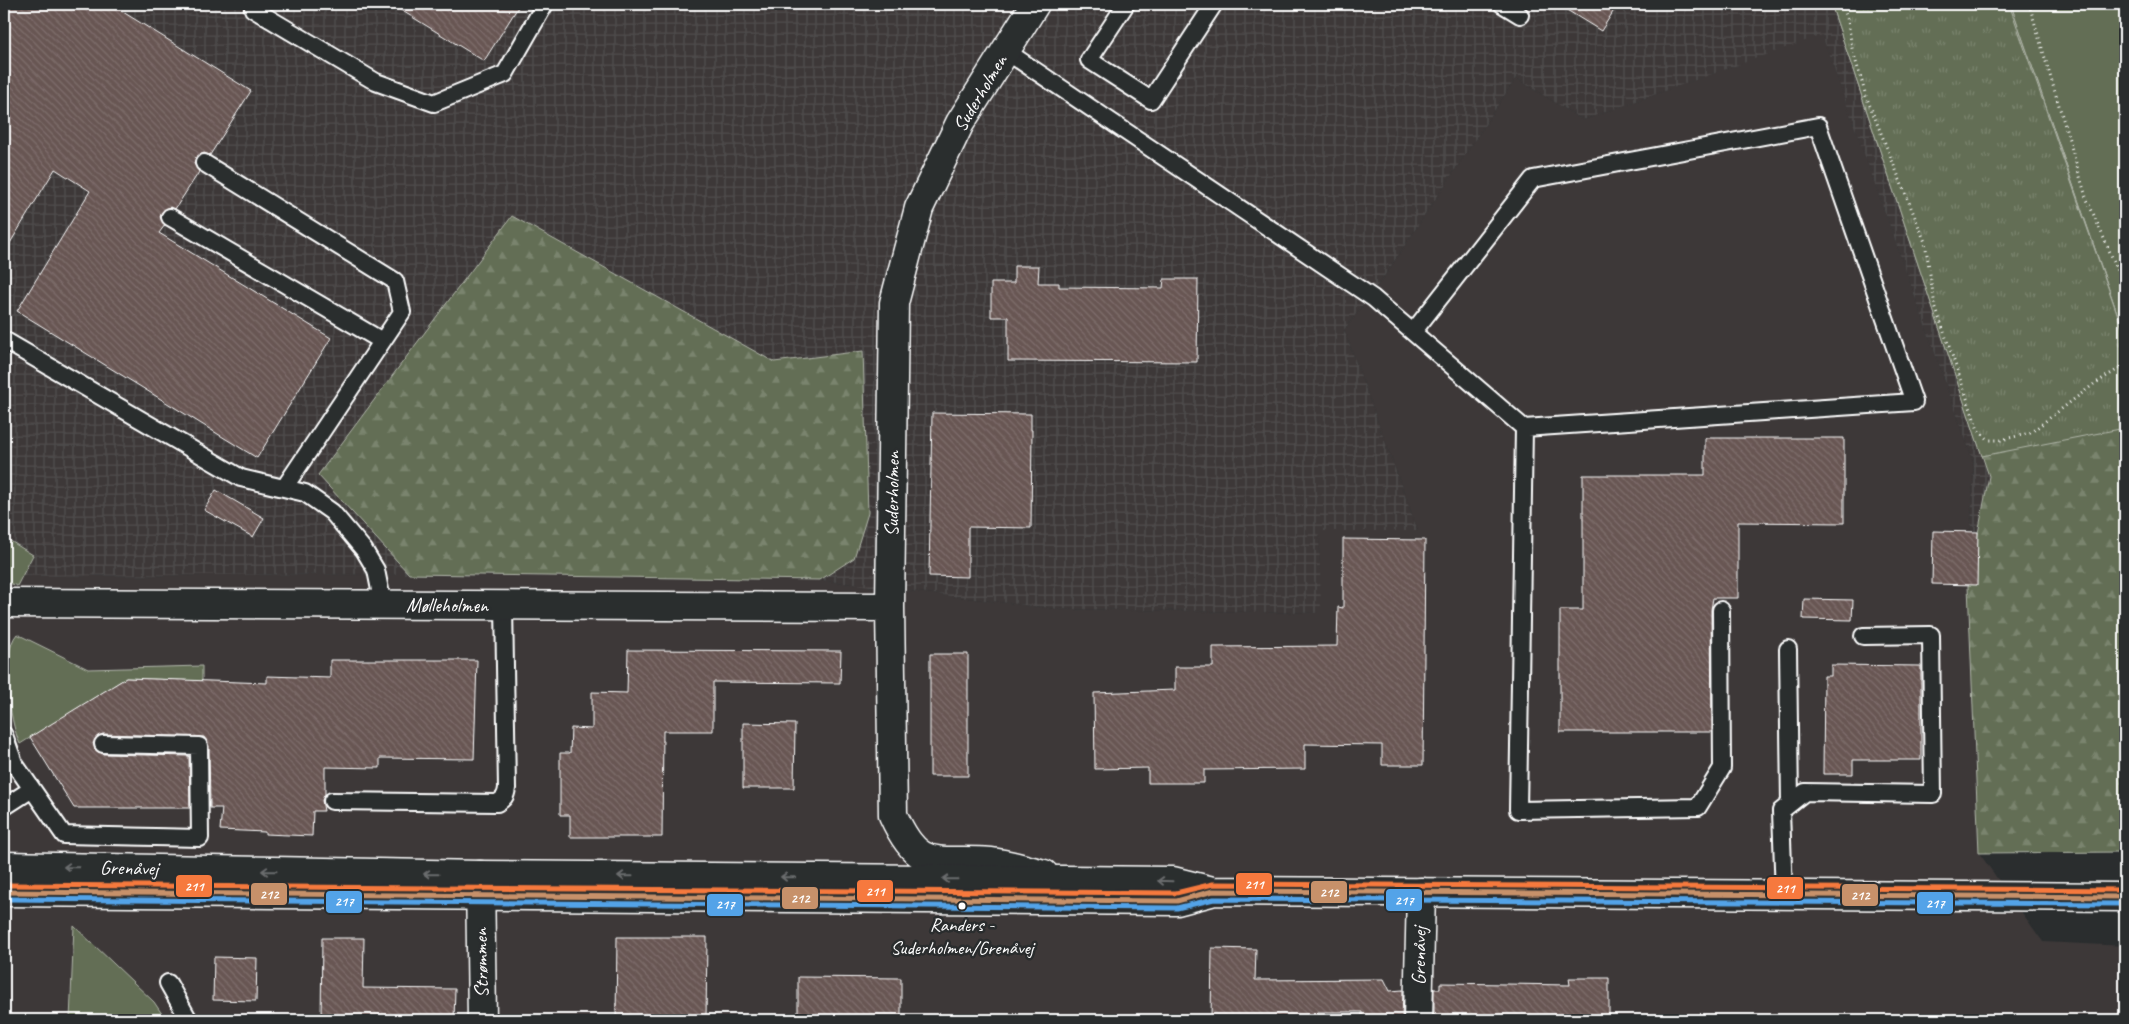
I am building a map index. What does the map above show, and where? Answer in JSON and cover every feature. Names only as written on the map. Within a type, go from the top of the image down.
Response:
[{"type":"street","name":"Suderholmen","points":[[1035,4],[960,124],[919,208],[894,303],[890,607],[894,815],[901,833],[911,846],[921,855],[934,861],[992,862],[1072,880]]},
{"type":"street","name":"Mølleholmen","points":[[4,602],[381,606],[890,607]]},
{"type":"street","name":"Grenåvej","points":[[4,866],[480,886],[1178,902],[1213,891]]},
{"type":"street","name":"Grenåvej","points":[[4,892],[1072,880],[1172,881],[1213,891],[2125,897]]},
{"type":"street","name":"Strømmen","points":[[480,886],[482,1020]]},
{"type":"street","name":"Grenåvej","points":[[1418,1020],[1421,892]]},
{"type":"lane","points":[[253,9],[376,82],[434,103],[505,74],[545,4]]},
{"type":"lane","points":[[1126,4],[1089,60],[1151,100],[1214,4]]},
{"type":"lane","points":[[1502,4],[1520,15]]},
{"type":"lane","points":[[1006,51],[1373,298],[1524,428],[1914,402],[1818,126],[1533,179],[1413,332]]},
{"type":"lane","points":[[204,163],[395,281],[402,312],[284,488]]},
{"type":"lane","points":[[170,217],[382,341]]},
{"type":"lane","points":[[4,340],[241,478],[305,493],[332,512],[364,550],[376,570],[381,606]]},
{"type":"lane","points":[[1524,428],[1518,810],[1698,807],[1722,768],[1721,610]]},
{"type":"lane","points":[[332,801],[497,803],[503,800],[507,788],[504,605]]},
{"type":"lane","points":[[1784,895],[1781,811],[1805,792],[1933,794],[1931,635],[1863,636]]},
{"type":"lane","points":[[1788,649],[1790,804]]},
{"type":"lane","points":[[4,735],[14,763],[64,835],[200,838],[199,746],[103,744]]},
{"type":"lane","points":[[4,807],[32,789]]},
{"type":"lane","points":[[168,983],[189,1020]]},
{"type":"path","points":[[1842,4],[1848,21],[1852,48],[1866,96],[1925,242],[1935,306],[1978,430],[1989,440],[2001,440],[2030,433],[2094,384],[2125,365]]},
{"type":"path","points":[[2029,4],[2086,197],[2125,287]]},
{"type":"shaded area","points":[[4,4],[1831,4],[1989,476],[1968,586],[1974,463],[1822,35],[1583,120],[1516,78],[1383,278],[1344,330],[1418,531],[1319,531],[1321,613],[1057,609],[820,580],[409,574],[4,576]]},
{"type":"shaded area","points":[[1822,34],[1974,463],[1968,586],[1979,853],[2043,942],[2125,946],[2125,1020],[4,1020],[4,576],[409,574],[820,580],[1057,609],[1320,613],[1319,531],[1418,531],[1344,330],[1383,278],[1516,78],[1583,120]]},
{"type":"green space","points":[[1831,4],[2009,4],[2012,8],[2125,336],[2125,852],[1979,853],[1968,586],[1989,476]]},
{"type":"green space","points":[[1831,4],[2009,4],[2125,336],[2125,428],[1982,456]]},
{"type":"green space","points":[[2009,4],[2125,4],[2125,336],[2012,8]]},
{"type":"green space","points":[[512,216],[774,362],[863,351],[868,513],[854,558],[820,580],[409,574],[318,475]]},
{"type":"green space","points":[[4,537],[33,555],[17,586],[4,581]]},
{"type":"green space","points":[[17,634],[88,669],[202,666],[202,681],[126,678],[20,744],[12,720],[8,688],[9,656],[12,643]]},
{"type":"green space","points":[[74,926],[154,1002],[166,1020],[70,1020]]},
{"type":"building","points":[[4,4],[110,4],[251,91],[210,155],[204,153],[196,157],[194,163],[199,172],[175,209],[170,207],[162,212],[160,217],[165,225],[159,233],[331,338],[257,458],[17,311],[90,191],[55,169],[4,253]]},
{"type":"building","points":[[391,4],[520,4],[484,61]]},
{"type":"building","points":[[1557,4],[1618,4],[1601,31]]},
{"type":"building","points":[[1014,266],[1039,266],[1038,283],[1059,283],[1059,287],[1163,288],[1164,279],[1198,279],[1197,362],[1008,361],[1008,317],[991,317],[991,283],[1014,283]]},
{"type":"building","points":[[932,413],[1031,414],[1031,528],[968,527],[968,577],[929,576]]},
{"type":"building","points":[[1705,438],[1844,438],[1844,523],[1738,522],[1738,598],[1713,598],[1711,610],[1712,732],[1560,732],[1560,610],[1583,610],[1583,475],[1705,475]]},
{"type":"building","points":[[216,490],[264,518],[253,537],[204,510]]},
{"type":"building","points":[[1933,531],[1978,532],[1977,585],[1932,584]]},
{"type":"building","points":[[1343,539],[1425,540],[1423,765],[1382,765],[1382,745],[1305,744],[1305,769],[1204,770],[1204,783],[1148,783],[1148,768],[1095,769],[1094,693],[1175,690],[1175,667],[1213,667],[1213,647],[1337,646],[1338,607],[1343,608]]},
{"type":"building","points":[[1804,599],[1853,600],[1852,620],[1803,619]]},
{"type":"building","points":[[628,650],[841,651],[840,683],[713,682],[713,731],[663,731],[662,837],[570,837],[570,815],[560,815],[560,753],[570,753],[571,728],[592,729],[592,692],[627,693]]},
{"type":"building","points":[[930,654],[968,654],[968,776],[930,776]]},
{"type":"building","points":[[330,660],[477,660],[474,759],[380,758],[380,768],[325,767],[325,795],[322,800],[324,811],[313,811],[312,836],[265,834],[265,832],[220,830],[222,808],[210,808],[209,746],[204,737],[103,734],[98,736],[93,743],[95,749],[103,754],[189,756],[190,808],[74,808],[30,737],[126,678],[267,683],[267,676],[330,678]]},
{"type":"building","points":[[1831,665],[1921,666],[1921,760],[1853,760],[1853,774],[1823,774],[1824,676],[1831,676]]},
{"type":"building","points":[[743,723],[795,724],[794,788],[743,788]]},
{"type":"building","points":[[617,937],[707,937],[706,1020],[616,1020]]},
{"type":"building","points":[[322,938],[364,938],[363,988],[455,989],[454,1020],[321,1020]]},
{"type":"building","points":[[1212,948],[1256,949],[1255,980],[1384,979],[1390,991],[1403,990],[1402,1020],[1362,1020],[1362,1012],[1317,1012],[1317,1020],[1211,1020]]},
{"type":"building","points":[[214,957],[257,958],[256,1001],[213,1000]]},
{"type":"building","points":[[798,977],[901,978],[901,1020],[798,1020]]},
{"type":"building","points":[[1569,978],[1609,978],[1609,1020],[1434,1020],[1434,989],[1440,989],[1440,983],[1570,985]]},
{"type":"transit line","name":"211","points":[[4,885],[1176,893],[1213,884],[2125,890]]},
{"type":"transit line","name":"212","points":[[4,892],[1177,901],[1213,891],[2125,897]]},
{"type":"transit line","name":"217","points":[[4,899],[1177,908],[1214,899],[2125,904]]},
{"type":"place","name":"Randers - Suderholmen/Grenåvej","points":[[962,906]]}]
